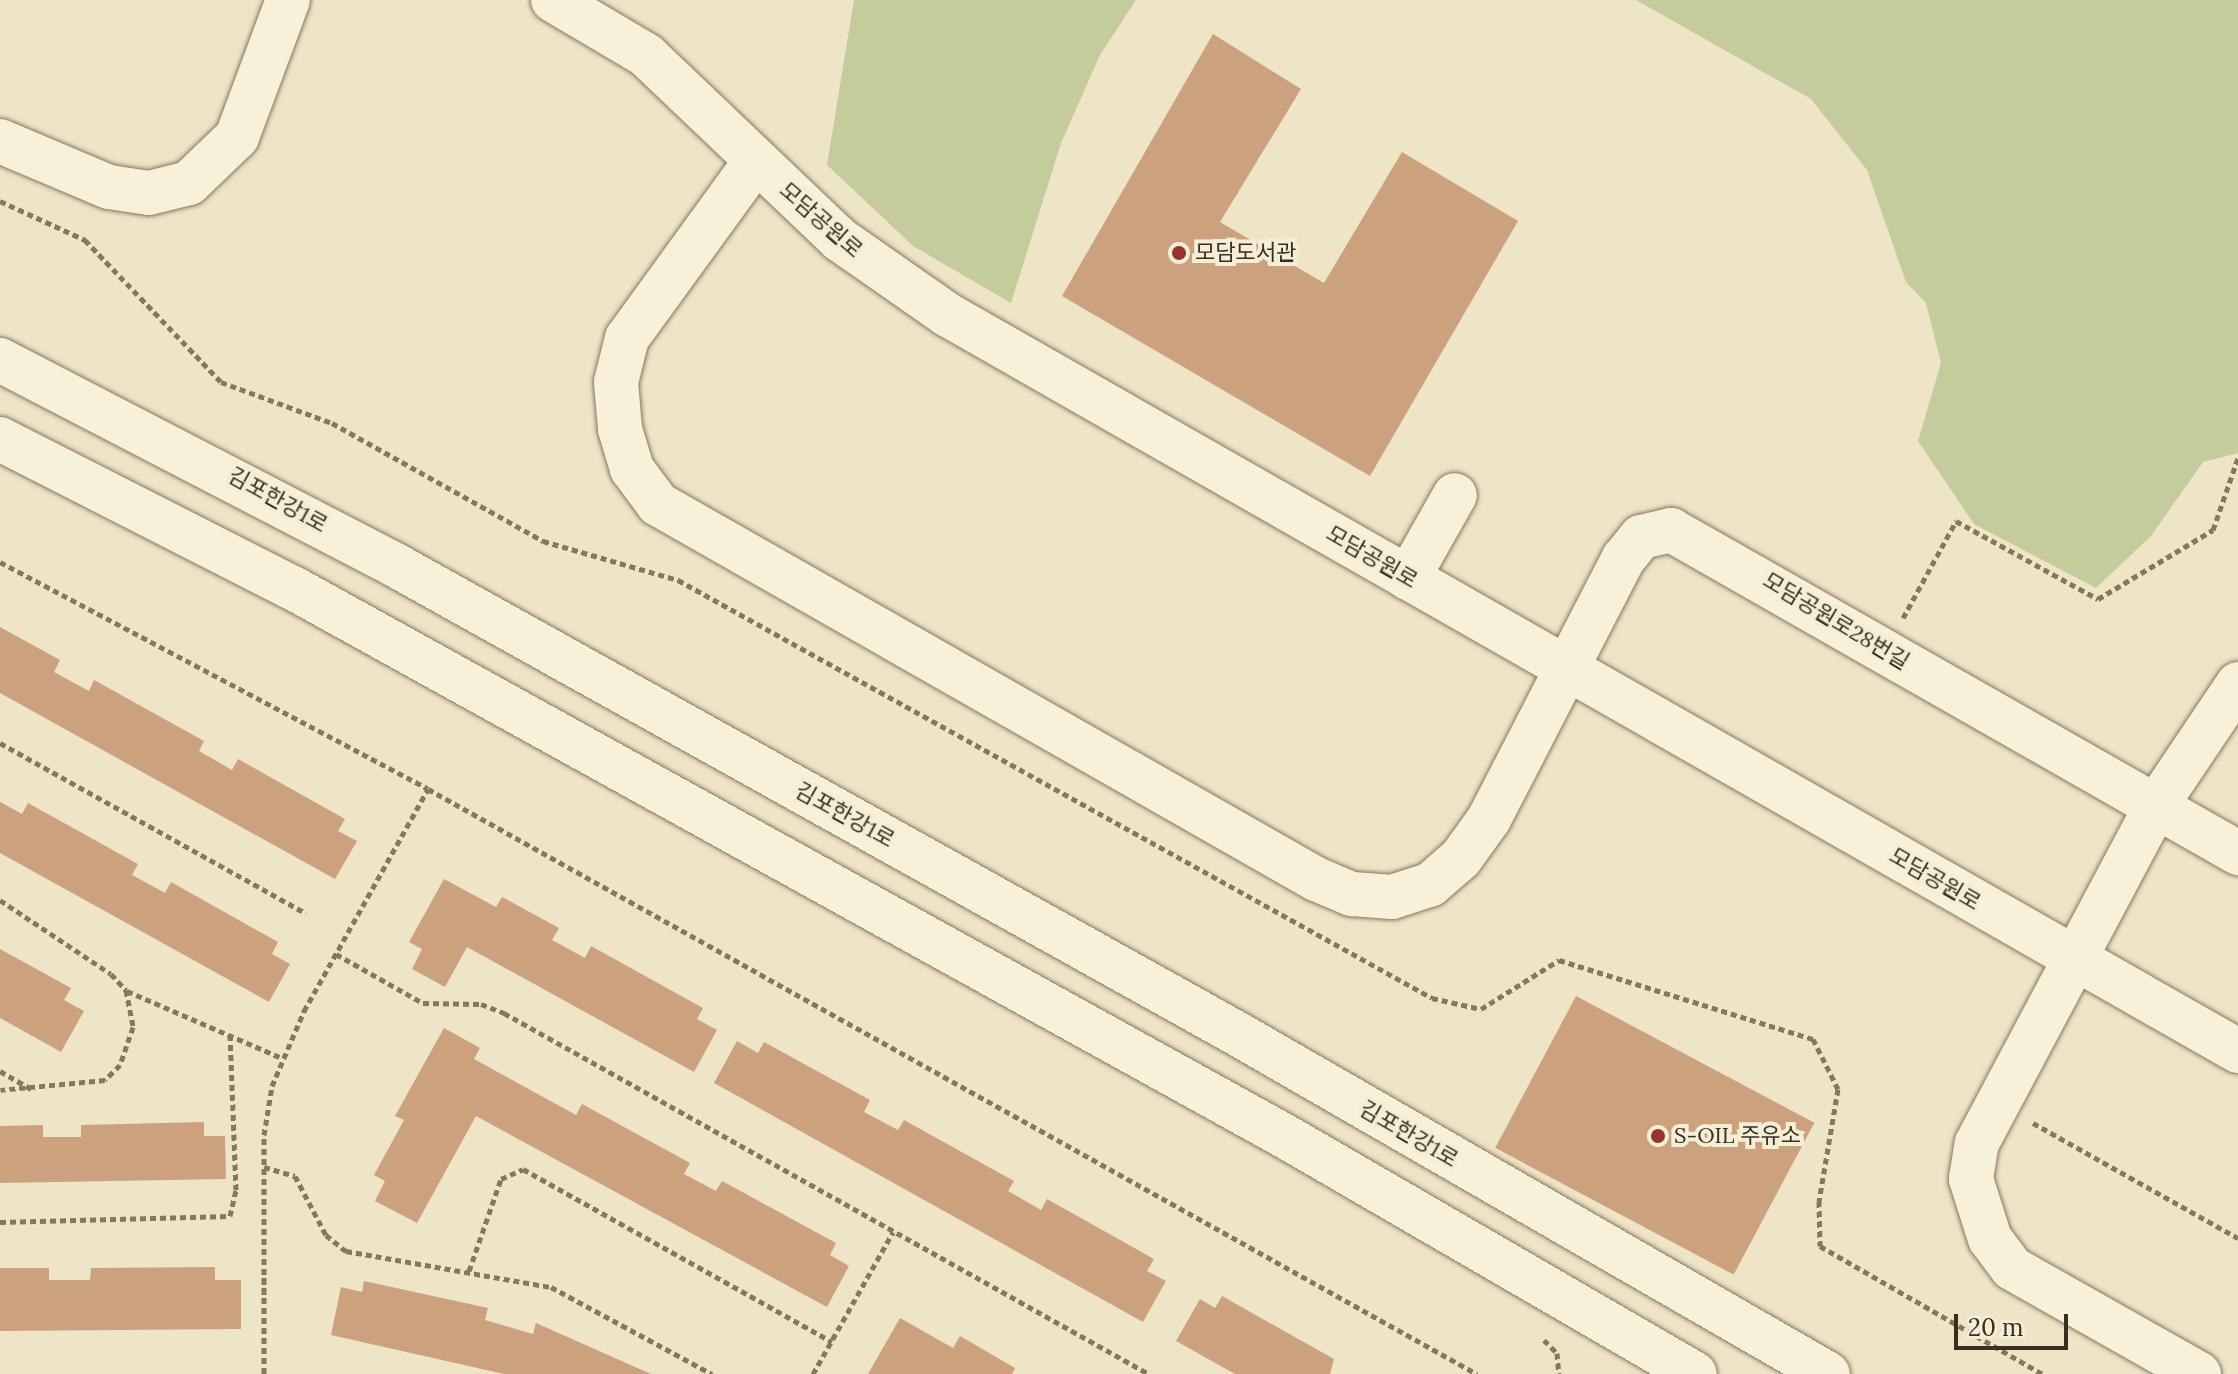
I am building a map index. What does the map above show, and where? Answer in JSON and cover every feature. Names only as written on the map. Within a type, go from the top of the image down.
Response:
[{"type":"street","points":[[0,141],[109,187],[149,193],[189,183],[237,137],[288,0]]},
{"type":"street","name":"모담공원로","points":[[553,0],[646,55],[839,239],[948,315],[2238,1051]]},
{"type":"street","name":"모담공원로28번길","points":[[755,162],[627,338],[616,382],[632,469],[658,504],[694,530],[1352,894],[1392,897],[1430,885],[1461,858],[1489,819],[1624,558],[1641,537],[1671,530],[2238,853]]},
{"type":"street","name":"김포한강1로","points":[[0,360],[384,558],[1236,1033],[1678,1291],[1828,1374]]},
{"type":"street","points":[[0,439],[307,595],[1288,1138],[1638,1360],[1695,1374]]},
{"type":"street","points":[[1408,578],[1455,495]]},
{"type":"street","points":[[2199,1374],[2012,1268],[1990,1239],[1971,1179],[1977,1143],[2077,960],[2156,806],[2238,684]]},
{"type":"street","points":[[1638,1360],[1678,1291]]},
{"type":"path","points":[[1886,651],[1956,521],[2098,599],[2213,530],[2238,458]]},
{"type":"path","points":[[0,562],[428,789],[1477,1374]]},
{"type":"path","points":[[0,743],[306,913]]},
{"type":"path","points":[[264,1374],[267,1110],[282,1058],[428,789]]},
{"type":"path","points":[[0,900],[126,990],[282,1058]]},
{"type":"path","points":[[336,954],[423,1003],[481,1004],[504,1013],[1149,1374]]},
{"type":"path","points":[[0,1090],[88,1085],[120,1065],[133,1027],[126,990]]},
{"type":"path","points":[[0,1222],[230,1216],[236,1190],[230,1033]]},
{"type":"path","points":[[0,1071],[31,1090]]},
{"type":"path","points":[[1998,1103],[2238,1238]]},
{"type":"path","points":[[264,1167],[295,1176],[336,1246],[551,1287],[712,1374]]},
{"type":"path","points":[[469,1271],[501,1179],[523,1169],[832,1342]]},
{"type":"path","points":[[813,1374],[893,1232]]},
{"type":"path","points":[[1544,1340],[1557,1353],[1559,1374]]},
{"type":"green space","points":[[854,0],[1136,0],[1100,55],[1061,143],[1011,303],[913,246],[827,165]]},
{"type":"green space","points":[[1636,0],[2238,0],[2238,453],[2203,462],[2151,536],[2096,588],[1974,524],[1918,441],[1941,363],[1926,303],[1906,282],[1867,170],[1811,99]]},
{"type":"building","name":"모담도서관","points":[[1213,34],[1301,89],[1220,222],[1324,283],[1402,152],[1518,221],[1370,476],[1062,296]]},
{"type":"building","points":[[0,627],[60,660],[54,672],[89,691],[94,680],[204,741],[199,751],[232,770],[238,759],[345,819],[338,831],[357,841],[335,879],[0,693]]},
{"type":"building","points":[[0,802],[22,814],[28,803],[138,864],[132,875],[165,893],[171,882],[278,942],[272,954],[290,964],[269,1002],[0,853]]},
{"type":"building","points":[[444,879],[496,907],[502,897],[559,928],[552,940],[585,958],[591,946],[703,1008],[697,1019],[717,1030],[694,1072],[467,947],[445,987],[412,969],[422,949],[409,942]]},
{"type":"building","points":[[0,949],[71,988],[64,1000],[84,1011],[61,1052],[0,1018]]},
{"type":"building","name":"S-OIL 주유소","points":[[1576,996],[1814,1123],[1734,1275],[1495,1148]]},
{"type":"building","points":[[444,1028],[480,1048],[474,1059],[576,1115],[582,1104],[690,1163],[684,1174],[716,1191],[722,1181],[836,1243],[830,1255],[849,1266],[827,1307],[476,1116],[417,1223],[375,1201],[385,1181],[374,1175],[404,1120],[395,1116]]},
{"type":"building","points":[[737,1041],[758,1053],[764,1042],[870,1100],[864,1112],[898,1130],[904,1120],[1014,1181],[1008,1191],[1041,1210],[1047,1199],[1154,1259],[1147,1271],[1166,1281],[1143,1322],[714,1083]]},
{"type":"building","points":[[204,1122],[204,1136],[225,1136],[226,1179],[0,1183],[0,1126],[43,1125],[43,1137],[81,1137],[81,1125]]},
{"type":"building","points":[[215,1267],[215,1280],[241,1280],[241,1329],[0,1331],[0,1268],[49,1268],[49,1280],[90,1280],[91,1268]]},
{"type":"building","points":[[364,1281],[488,1308],[485,1320],[533,1334],[536,1323],[651,1374],[504,1374],[331,1335],[341,1287],[362,1292]]},
{"type":"building","points":[[1222,1296],[1334,1359],[1330,1374],[1235,1374],[1176,1341],[1200,1299],[1215,1308]]},
{"type":"building","points":[[900,1318],[953,1348],[960,1336],[1015,1368],[1012,1374],[868,1374]]},
{"type":"place","name":"모담도서관","points":[[1179,253]]},
{"type":"place","name":"S-OIL 주유소","points":[[1658,1136]]}]
